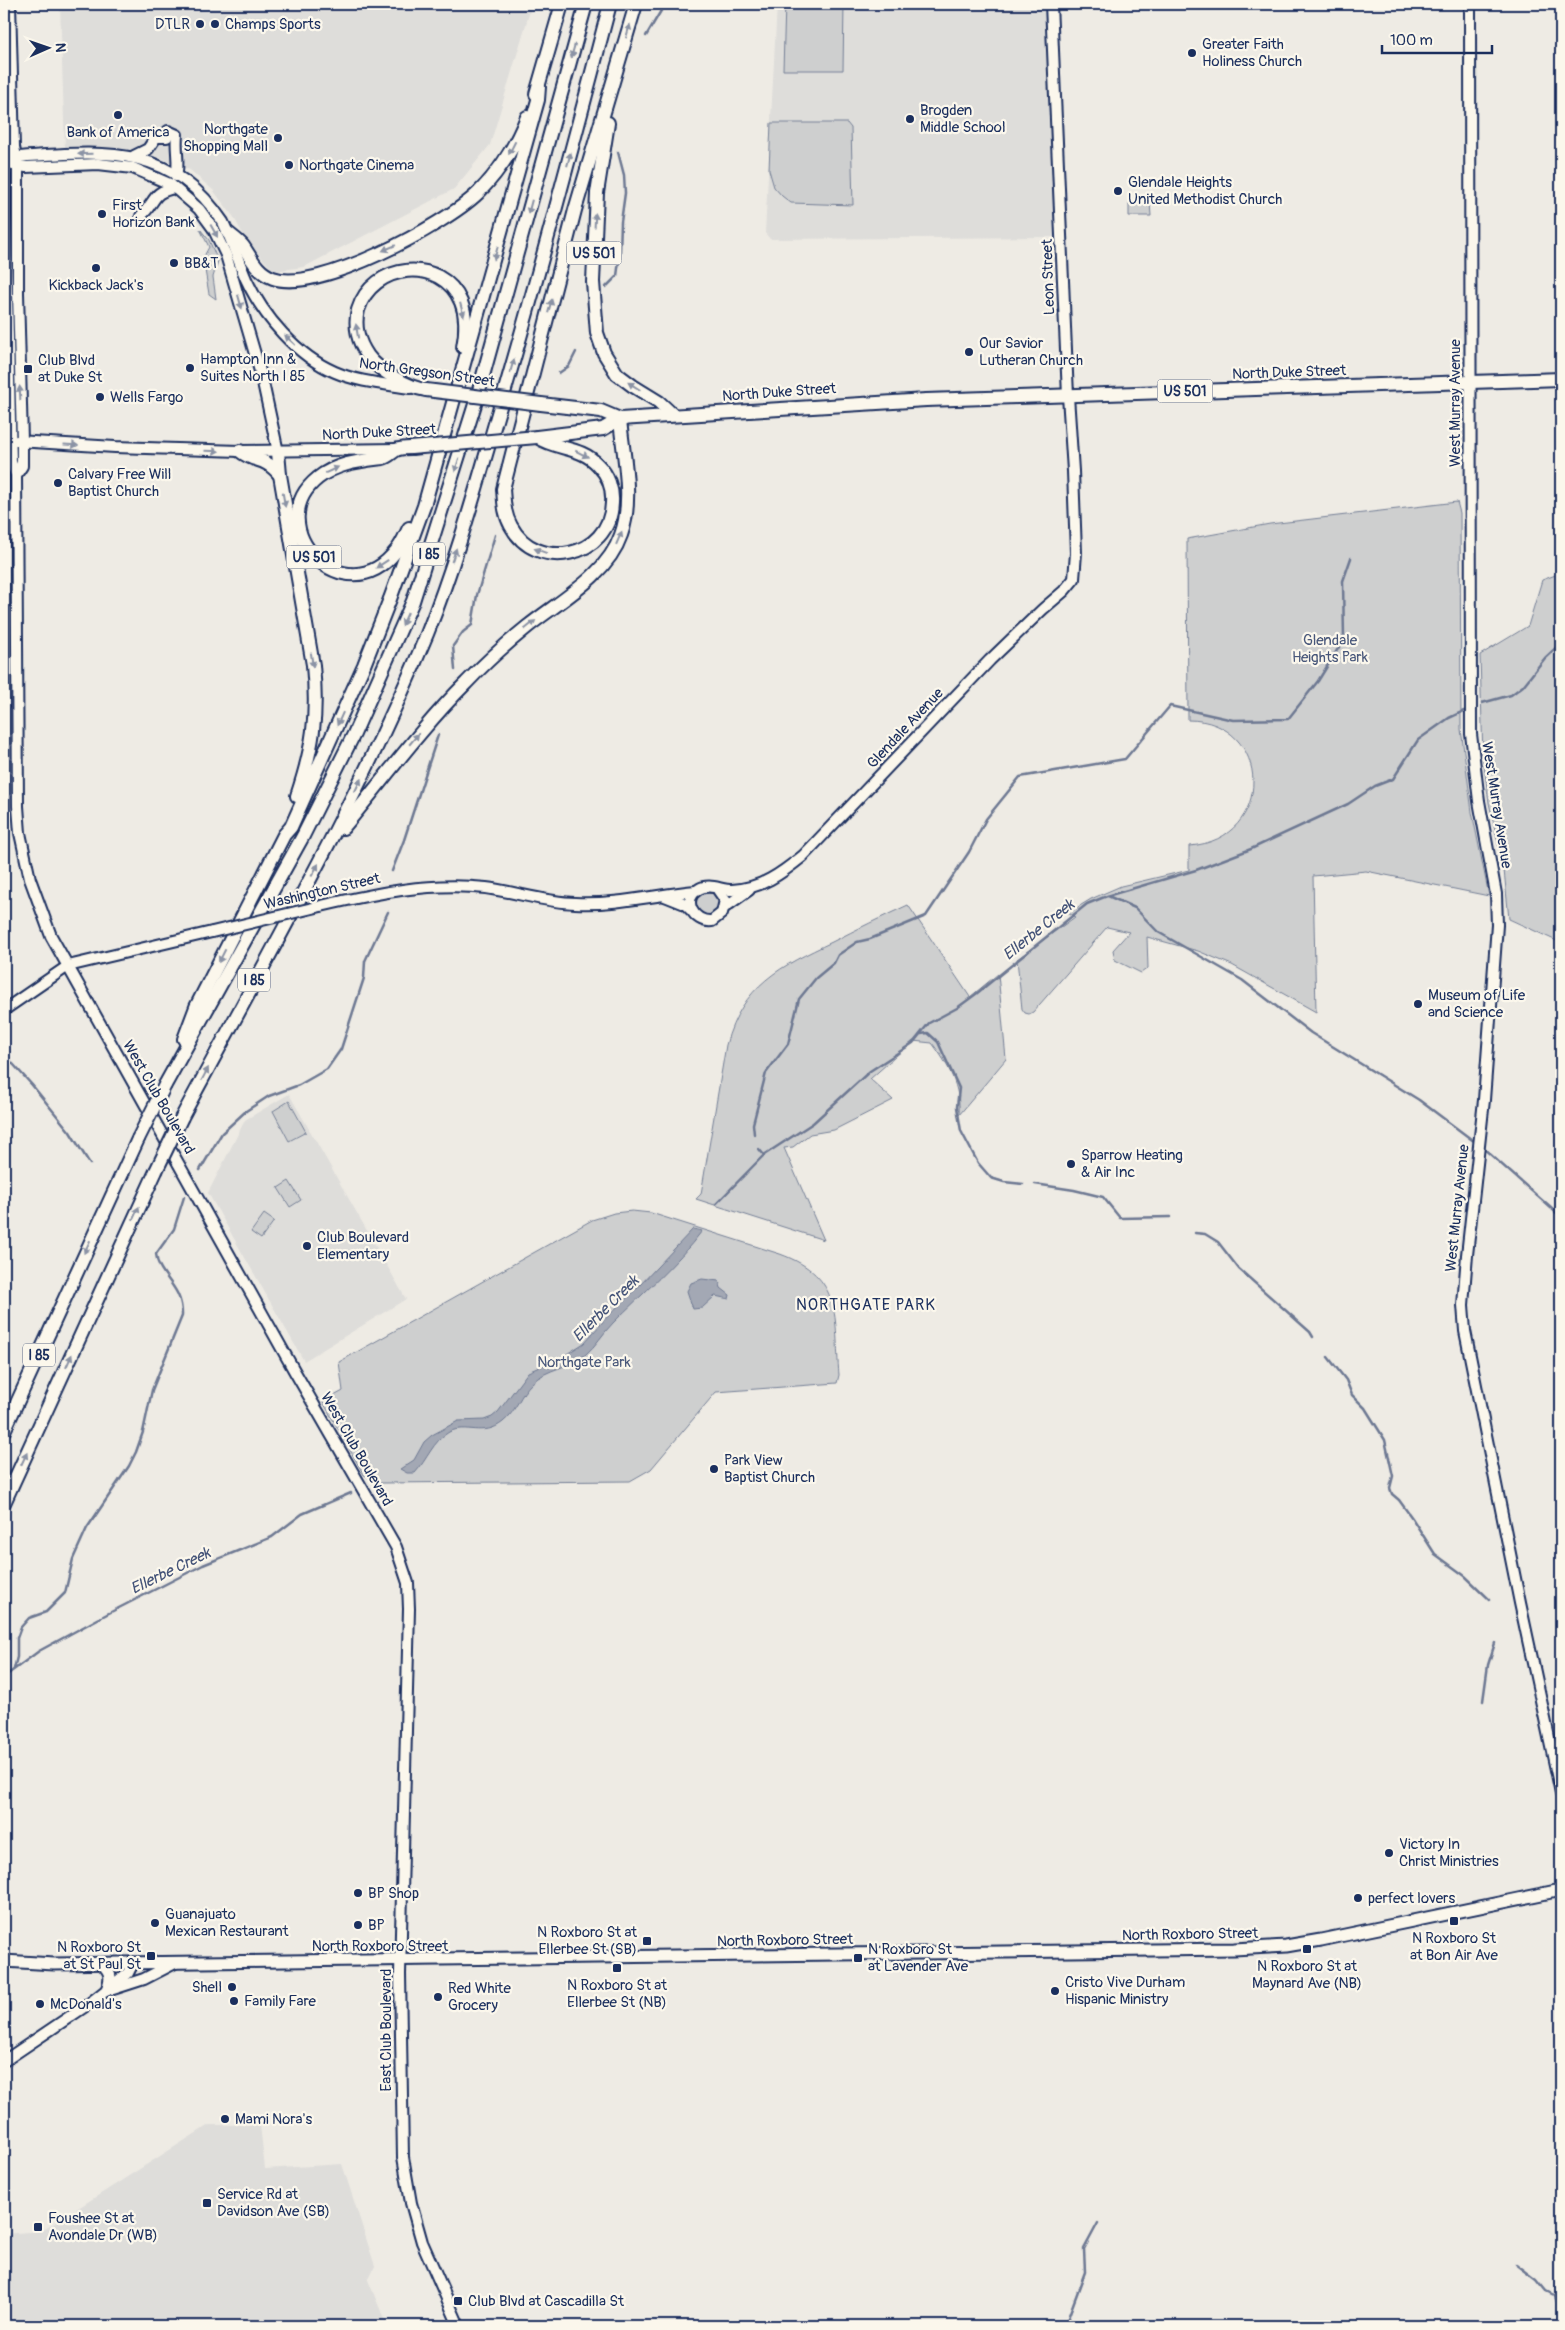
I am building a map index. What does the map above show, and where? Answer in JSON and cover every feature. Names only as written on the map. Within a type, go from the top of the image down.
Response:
[{"type":"highway","name":"US 501","points":[[398,449],[386,458],[359,461],[330,470],[319,477],[307,490],[299,512],[300,534],[317,560],[328,568],[343,573],[366,572],[381,565],[396,551],[402,542],[430,477],[486,290],[562,4]]},
{"type":"highway","name":"I 85","points":[[4,1432],[164,1085],[206,1013],[303,836],[354,734],[413,600],[476,401],[586,4]]},
{"type":"highway","name":"I 85","points":[[4,1503],[182,1117],[329,845],[379,742],[428,632],[469,511],[540,265],[610,4]]},
{"type":"highway","name":"US 501","points":[[636,4],[620,59],[597,192],[593,282],[598,334],[604,352],[617,374],[632,386],[659,402],[674,415]]},
{"type":"highway","points":[[537,437],[548,444],[571,449],[588,456],[602,469],[611,487],[612,510],[607,525],[595,541],[580,551],[554,555],[536,550],[526,543],[511,526],[505,510],[503,489],[575,210],[620,59]]},
{"type":"highway","points":[[228,233],[242,245],[248,257],[260,270],[282,280],[302,280],[326,274],[404,241],[450,216],[487,183],[509,154],[539,87]]},
{"type":"highway","points":[[419,389],[370,359],[359,341],[356,323],[360,304],[368,290],[382,278],[402,270],[413,270],[425,272],[445,282],[458,297],[463,310],[466,327],[464,362]]},
{"type":"highway","name":"North Duke Street","points":[[398,449],[604,429],[620,419],[674,415],[926,400],[1561,379]]},
{"type":"highway","name":"North Gregson Street","points":[[419,389],[600,411],[620,419]]},
{"type":"highway","points":[[329,845],[438,711],[482,667],[514,638],[590,577],[611,554],[621,535],[627,513],[620,419]]},
{"type":"highway","points":[[240,452],[247,457],[265,461],[280,475]]},
{"type":"highway","points":[[175,1065],[196,1007],[284,835],[306,771],[312,744],[315,725],[313,665],[280,475],[278,452]]},
{"type":"highway","points":[[284,835],[290,827],[364,665],[417,526],[430,477]]},
{"type":"main road","name":"North Roxboro Street","points":[[4,1960],[54,1964],[102,1964],[1234,1949],[1321,1940],[1561,1890]]},
{"type":"main road","points":[[102,1964],[108,1969],[111,1979],[107,1990]]},
{"type":"street","name":"West Club Boulevard","points":[[10,4],[16,162],[22,442],[22,466],[16,475]]},
{"type":"street","name":"Leon Street","points":[[1051,4],[1076,553],[1074,579]]},
{"type":"street","name":"West Murray Avenue","points":[[1470,4],[1471,734],[1479,801],[1496,894],[1497,925],[1484,1100],[1463,1305],[1470,1357],[1561,1793]]},
{"type":"street","points":[[134,156],[148,149],[156,137],[167,134],[177,135],[175,152],[179,166],[176,176]]},
{"type":"street","name":"North Gregson Street","points":[[16,162],[98,153],[134,156],[158,164],[206,200],[223,222],[254,295],[272,321],[296,345],[334,372],[362,380],[419,389]]},
{"type":"street","name":"North Gregson Street","points":[[4,160],[98,164],[142,170],[175,188],[207,219],[226,256],[262,378],[278,452]]},
{"type":"street","name":"West Club Boulevard","points":[[4,174],[7,440],[10,462],[16,475],[16,769],[19,822],[33,890],[51,936],[295,1372],[396,1547],[404,1566],[409,1590],[406,1695]]},
{"type":"street","points":[[141,216],[152,206],[157,194],[163,190],[175,188]]},
{"type":"street","name":"North Duke Street","points":[[7,440],[240,452],[398,449]]},
{"type":"street","name":"Glendale Avenue","points":[[725,907],[752,888],[778,875],[803,856],[990,660],[1043,608],[1068,588],[1074,579]]},
{"type":"street","name":"Washington Street","points":[[4,1010],[68,966],[321,906],[397,890],[441,886],[486,888],[574,904],[592,904],[696,891]]},
{"type":"street","points":[[708,886],[718,890],[724,897],[725,907],[719,917],[708,921],[698,918],[691,910],[691,899],[696,891],[708,886]]},
{"type":"street","name":"Glendale Avenue","points":[[718,890],[752,888]]},
{"type":"street","name":"Washington Street","points":[[664,896],[685,904],[691,910]]},
{"type":"street","name":"East Club Boulevard","points":[[406,1695],[400,1960],[401,2122],[406,2176],[422,2242],[440,2287],[459,2326]]},
{"type":"street","points":[[4,2061],[107,1990],[128,1974],[133,1963]]},
{"type":"street","points":[[107,1990],[144,1979],[175,1963]]},
{"type":"shaded area","name":"Northgate Shopping Mall","points":[[60,4],[532,4],[490,145],[454,189],[304,267],[274,271],[248,243],[233,216],[213,190],[190,170],[146,152],[65,150]]},
{"type":"shaded area","name":"Brogden Middle School","points":[[777,4],[1045,4],[1055,237],[770,239],[765,233]]},
{"type":"shaded area","name":"Club Boulevard Elementary","points":[[289,1094],[406,1299],[304,1361],[208,1193],[245,1120]]},
{"type":"shaded area","points":[[693,1229],[702,1231],[681,1256],[613,1323],[585,1355],[538,1378],[524,1392],[507,1418],[496,1427],[482,1430],[462,1429],[449,1432],[439,1440],[415,1473],[407,1473],[400,1469],[414,1460],[424,1442],[432,1435],[458,1421],[484,1420],[492,1417],[498,1412],[528,1372],[562,1357],[584,1343]]},
{"type":"shaded area","points":[[702,1279],[719,1281],[721,1288],[730,1295],[729,1299],[715,1296],[702,1308],[693,1309],[687,1291],[691,1283]]},
{"type":"shaded area","points":[[209,2125],[260,2125],[265,2169],[342,2164],[375,2266],[368,2280],[387,2326],[4,2326],[4,2234],[42,2231]]},
{"type":"green space","points":[[785,4],[844,4],[843,70],[783,70]]},
{"type":"green space","points":[[771,123],[847,123],[851,128],[853,205],[791,203],[782,196],[774,187],[769,170]]},
{"type":"green space","points":[[1150,202],[1151,216],[1129,216],[1129,203]]},
{"type":"green space","points":[[200,229],[209,240],[218,261],[213,277],[216,299],[209,294],[203,258],[209,247]]},
{"type":"green space","name":"Glendale Heights Park","points":[[1457,502],[1460,513],[1461,729],[1472,812],[1489,896],[1366,871],[1313,876],[1316,1012],[1232,965],[1198,951],[1147,937],[1148,968],[1141,973],[1115,960],[1113,950],[1129,932],[1107,927],[1033,1012],[1025,1013],[1022,1009],[1017,959],[1075,917],[1068,913],[1091,899],[1121,886],[1189,870],[1189,846],[1217,839],[1238,824],[1249,803],[1253,781],[1249,758],[1236,739],[1216,725],[1188,720],[1187,539],[1270,524]]},
{"type":"green space","points":[[1561,573],[1561,943],[1509,919],[1504,870],[1489,803],[1483,759],[1480,655],[1528,626],[1542,580]]},
{"type":"green space","points":[[710,889],[719,894],[722,908],[711,918],[695,911],[697,896]]},
{"type":"green space","points":[[908,905],[970,997],[998,974],[1006,1059],[959,1115],[956,1085],[943,1059],[932,1043],[913,1041],[870,1079],[893,1100],[834,1130],[810,1134],[793,1147],[784,1148],[824,1240],[696,1199],[701,1194],[726,1045],[733,1024],[742,1007],[753,992],[780,969]]},
{"type":"green space","points":[[289,1101],[306,1132],[289,1141],[273,1111]]},
{"type":"green space","points":[[289,1181],[301,1200],[290,1207],[278,1188]]},
{"type":"green space","name":"Northgate Park","points":[[632,1211],[651,1213],[780,1254],[801,1263],[816,1275],[825,1287],[832,1302],[837,1335],[839,1375],[837,1383],[716,1392],[651,1469],[630,1481],[381,1483],[364,1475],[323,1402],[343,1391],[339,1362],[592,1220],[614,1213]]},
{"type":"green space","points":[[264,1214],[274,1221],[261,1239],[251,1232]]},
{"type":"waterway","points":[[646,36],[665,4]]},
{"type":"waterway","points":[[606,287],[617,276],[620,253],[621,222],[625,193],[624,175],[618,152]]},
{"type":"waterway","points":[[559,373],[569,366],[576,352]]},
{"type":"waterway","points":[[455,670],[453,646],[463,632],[472,625],[477,595],[495,535]]},
{"type":"waterway","points":[[754,1134],[753,1124],[766,1073],[788,1044],[799,999],[816,978],[834,963],[838,955],[857,942],[870,939],[926,916],[969,852],[986,819],[1020,777],[1125,759],[1170,706],[1233,720],[1288,719],[1318,681],[1344,639],[1343,581],[1351,558]]},
{"type":"waterway","name":"Ellerbe Creek","points":[[1482,703],[1511,695],[1523,686],[1545,658],[1561,643]]},
{"type":"waterway","name":"Ellerbe Creek","points":[[716,1204],[764,1155],[813,1123],[870,1071],[913,1043],[929,1023],[957,1008],[976,994],[1087,904],[1107,896],[1196,870],[1251,849],[1348,804],[1375,786],[1393,779],[1418,740],[1449,718],[1464,711]]},
{"type":"waterway","points":[[392,871],[438,735]]},
{"type":"waterway","points":[[1108,896],[1135,908],[1158,932],[1242,980],[1311,1033],[1419,1100],[1475,1142]]},
{"type":"waterway","points":[[200,1170],[222,1133],[246,1111],[269,1096],[299,1085],[327,1069],[341,1049],[364,978],[365,961],[388,912]]},
{"type":"waterway","points":[[921,1034],[928,1033],[938,1042],[959,1088],[957,1107],[961,1131],[978,1163],[991,1178],[1004,1182],[1023,1184]]},
{"type":"waterway","points":[[4,1054],[70,1132],[90,1164]]},
{"type":"waterway","points":[[1482,1147],[1561,1217]]},
{"type":"waterway","name":"Ellerbe Creek","points":[[759,1149],[764,1155]]},
{"type":"waterway","points":[[1035,1184],[1103,1197],[1120,1218],[1170,1217]]},
{"type":"waterway","points":[[14,1669],[17,1657],[17,1638],[21,1627],[29,1618],[46,1612],[65,1593],[73,1559],[87,1528],[129,1466],[136,1452],[143,1432],[152,1390],[182,1316],[179,1296],[161,1269],[156,1254],[174,1229],[184,1197]]},
{"type":"waterway","points":[[1195,1233],[1205,1234],[1218,1242],[1239,1269],[1310,1332],[1313,1337]]},
{"type":"waterway","points":[[1328,1357],[1346,1380],[1352,1395],[1365,1408],[1385,1440],[1393,1476],[1390,1488],[1392,1494],[1399,1500],[1412,1518],[1435,1554],[1465,1576],[1489,1599]]},
{"type":"waterway","name":"Ellerbe Creek","points":[[4,1677],[39,1651],[107,1614],[203,1565],[272,1537],[302,1514],[351,1493]]},
{"type":"waterway","points":[[1483,1701],[1488,1665],[1495,1643]]},
{"type":"waterway","points":[[1065,2326],[1085,2272],[1084,2249],[1098,2223]]},
{"type":"waterway","points":[[1516,2264],[1537,2280],[1546,2291],[1554,2295],[1561,2316]]},
{"type":"place","name":"DTLR","points":[[200,24]]},
{"type":"place","name":"Champs Sports","points":[[215,24]]},
{"type":"place","name":"Greater Faith Holiness Church","points":[[1192,53]]},
{"type":"place","name":"Bank of America","points":[[118,115]]},
{"type":"place","name":"Brogden Middle School","points":[[910,119]]},
{"type":"place","name":"Northgate Shopping Mall","points":[[278,138]]},
{"type":"place","name":"Northgate Cinema","points":[[289,165]]},
{"type":"place","name":"Glendale Heights United Methodist Church","points":[[1118,191]]},
{"type":"place","name":"First Horizon Bank","points":[[102,214]]},
{"type":"place","name":"BB&T","points":[[174,263]]},
{"type":"place","name":"Kickback Jack's","points":[[96,268]]},
{"type":"place","name":"Our Savior Lutheran Church","points":[[969,352]]},
{"type":"place","name":"Hampton Inn & Suites North I 85","points":[[190,368]]},
{"type":"place","name":"Club Blvd at Duke St","points":[[28,369]]},
{"type":"place","name":"Wells Fargo","points":[[100,397]]},
{"type":"place","name":"Calvary Free Will Baptist Church","points":[[58,483]]},
{"type":"place","name":"Museum of Life and Science","points":[[1418,1004]]},
{"type":"place","name":"Sparrow Heating & Air Inc","points":[[1071,1164]]},
{"type":"place","name":"Club Boulevard Elementary","points":[[307,1246]]},
{"type":"place","name":"Park View Baptist Church","points":[[714,1469]]},
{"type":"place","name":"Victory In Christ Ministries","points":[[1389,1853]]},
{"type":"place","name":"BP Shop","points":[[358,1893]]},
{"type":"place","name":"perfect lovers","points":[[1358,1898]]},
{"type":"place","name":"N Roxboro St at Bon Air Ave","points":[[1454,1921]]},
{"type":"place","name":"Guanajuato Mexican Restaurant","points":[[155,1923]]},
{"type":"place","name":"BP","points":[[358,1925]]},
{"type":"place","name":"N Roxboro St at Ellerbee St (SB)","points":[[647,1941]]},
{"type":"place","name":"N Roxboro St at Maynard Ave (NB)","points":[[1307,1949]]},
{"type":"place","name":"N Roxboro St at St Paul St","points":[[151,1956]]},
{"type":"place","name":"N Roxboro St at Lavender Ave","points":[[858,1958]]},
{"type":"place","name":"N Roxboro St at Ellerbee St (NB)","points":[[617,1968]]},
{"type":"place","name":"Shell","points":[[232,1987]]},
{"type":"place","name":"Cristo Vive Durham Hispanic Ministry","points":[[1055,1991]]},
{"type":"place","name":"Red White Grocery","points":[[438,1997]]},
{"type":"place","name":"Family Fare","points":[[234,2001]]},
{"type":"place","name":"McDonald's","points":[[40,2004]]},
{"type":"place","name":"Mami Nora's","points":[[225,2119]]},
{"type":"place","name":"Service Rd at Davidson Ave (SB)","points":[[207,2203]]},
{"type":"place","name":"Foushee St at Avondale Dr (WB)","points":[[38,2227]]},
{"type":"place","name":"Club Blvd at Cascadilla St","points":[[458,2301]]},
{"type":"district","name":"NORTHGATE PARK","points":[[866,1304]]}]
